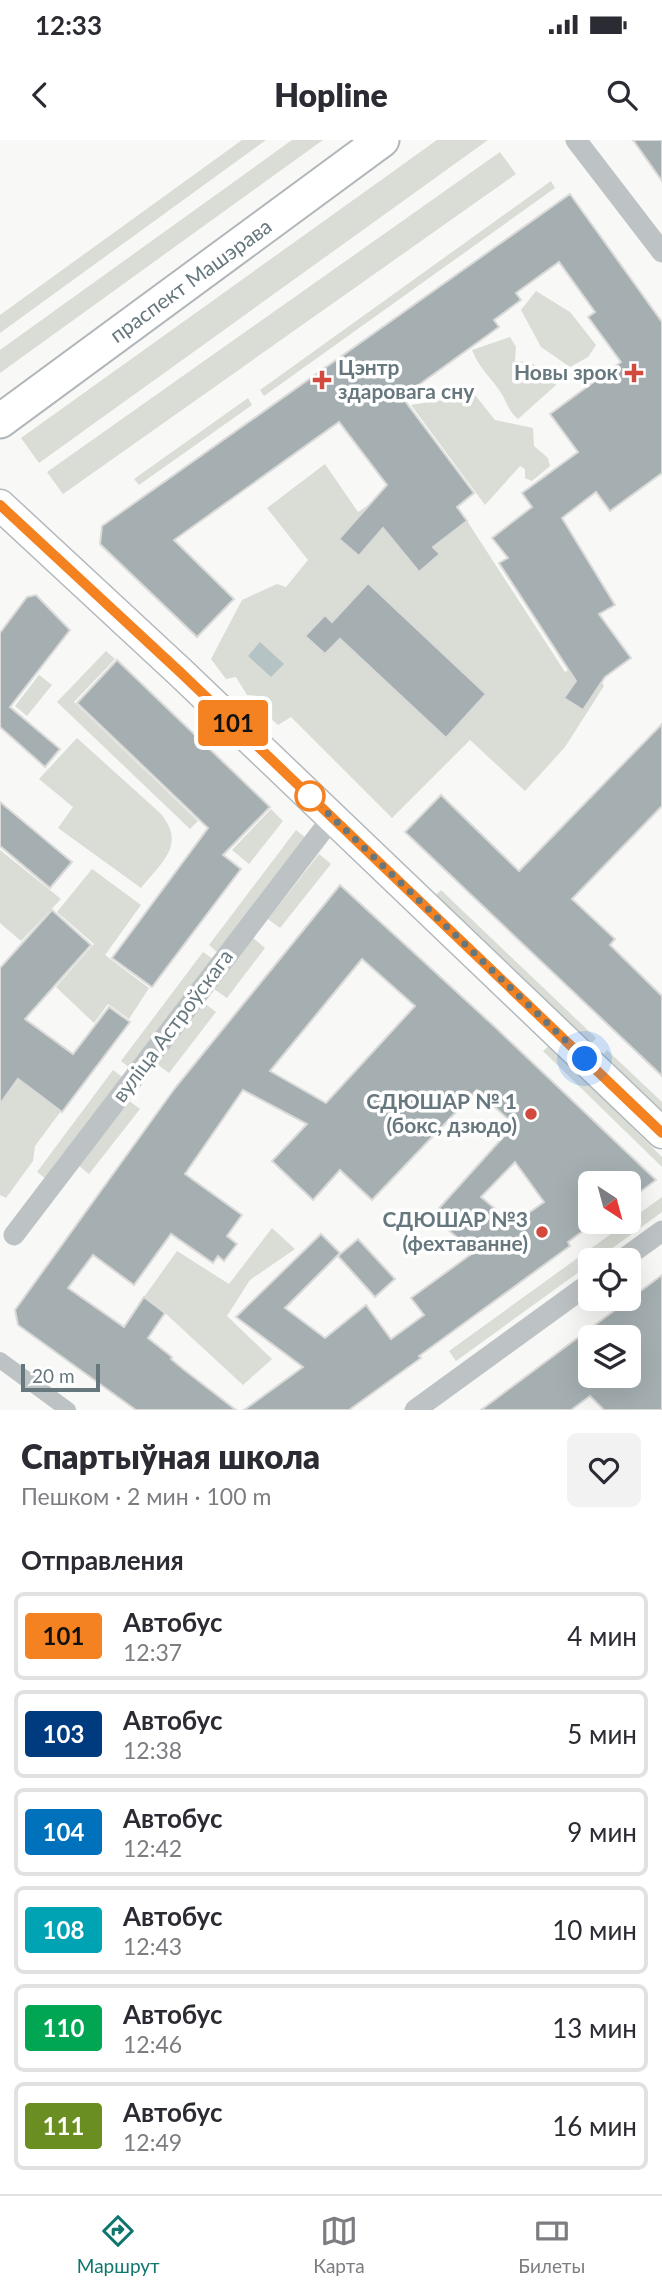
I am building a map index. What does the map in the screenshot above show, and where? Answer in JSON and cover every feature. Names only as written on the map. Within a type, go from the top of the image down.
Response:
[{"type":"main road","name":"праспект Машэрава","points":[[0,421],[382,140]]},
{"type":"main road","points":[[0,505],[662,1133]]},
{"type":"street","points":[[577,142],[662,252]]},
{"type":"street","name":"вуліца Астроўскага","points":[[14,1234],[332,818]]},
{"type":"street","points":[[639,1248],[662,1231]]},
{"type":"street","points":[[415,1410],[578,1292]]},
{"type":"street","points":[[0,1360],[68,1410]]},
{"type":"shaded area","points":[[242,140],[266,140],[0,333],[0,315]]},
{"type":"shaded area","points":[[292,140],[323,140],[0,373],[0,350]]},
{"type":"shaded area","points":[[437,140],[488,140],[39,463],[21,438]]},
{"type":"shaded area","points":[[500,152],[516,174],[63,494],[47,472]]},
{"type":"shaded area","points":[[551,181],[555,188],[264,396],[260,390]]},
{"type":"shaded area","points":[[536,291],[570,312],[596,345],[588,357],[570,367],[541,347],[521,310]]},
{"type":"shaded area","points":[[510,337],[516,347],[515,361],[528,362],[557,376],[556,385],[518,419],[472,350]]},
{"type":"shaded area","points":[[475,395],[495,420],[533,428],[534,446],[548,458],[550,466],[532,481],[525,478],[525,469],[520,466],[485,505],[411,405]]},
{"type":"shaded area","points":[[248,398],[252,405],[139,485],[134,479]]},
{"type":"shaded area","points":[[325,464],[358,512],[384,495],[420,537],[460,510],[565,672],[587,658],[604,686],[565,747],[525,791],[470,740],[392,818],[291,717],[278,725],[256,705],[258,696],[247,695],[236,677],[226,679],[211,659],[242,600],[277,584],[286,587],[308,560],[267,508]]},
{"type":"shaded area","points":[[260,642],[284,664],[271,677],[248,656]]},
{"type":"shaded area","points":[[106,651],[115,659],[74,702],[198,821],[190,829],[57,702]]},
{"type":"shaded area","points":[[39,675],[52,685],[27,716],[15,706]]},
{"type":"shaded area","points":[[77,738],[160,813],[168,824],[171,843],[168,852],[141,888],[58,828],[73,807],[39,779]]},
{"type":"shaded area","points":[[271,809],[283,821],[249,864],[232,850]]},
{"type":"shaded area","points":[[296,830],[306,838],[218,953],[209,945]]},
{"type":"shaded area","points":[[0,850],[61,899],[21,941],[0,923]]},
{"type":"shaded area","points":[[319,854],[331,864],[280,928],[268,919]]},
{"type":"shaded area","points":[[92,869],[141,905],[105,955],[149,988],[129,1019],[108,1004],[94,1023],[56,987],[94,944],[57,912]]},
{"type":"shaded area","points":[[441,890],[596,1038],[590,1045],[434,897]]},
{"type":"shaded area","points":[[253,938],[265,948],[227,998],[214,989]]},
{"type":"shaded area","points":[[203,952],[213,959],[130,1068],[121,1061]]},
{"type":"shaded area","points":[[203,1002],[216,1012],[169,1073],[157,1064]]},
{"type":"shaded area","points":[[549,1046],[662,1157],[662,1167],[543,1051]]},
{"type":"shaded area","points":[[607,1050],[662,1102],[662,1115],[601,1057]]},
{"type":"shaded area","points":[[113,1070],[122,1077],[46,1179],[37,1172]]},
{"type":"shaded area","points":[[32,1073],[45,1083],[47,1101],[61,1111],[35,1146],[33,1161],[6,1198],[0,1195],[0,1103],[19,1080],[22,1082]]},
{"type":"shaded area","points":[[128,1100],[140,1109],[89,1174],[78,1165]]},
{"type":"shaded area","points":[[662,1197],[662,1212],[641,1227],[641,1212]]},
{"type":"shaded area","points":[[272,1228],[295,1249],[250,1280],[227,1316],[272,1359],[243,1385],[144,1297],[177,1251],[229,1284]]},
{"type":"shaded area","points":[[611,1234],[632,1234],[612,1248],[591,1248]]},
{"type":"shaded area","points":[[578,1258],[578,1273],[456,1361],[449,1351]]},
{"type":"building","points":[[633,140],[662,140],[662,181]]},
{"type":"building","points":[[570,194],[662,322],[662,473],[610,511],[596,492],[562,518],[615,605],[599,614],[631,658],[605,677],[583,710],[564,698],[576,681],[499,563],[508,558],[492,538],[532,507],[522,493],[578,452],[550,414],[621,362],[588,317],[595,312],[559,262],[516,293],[521,300],[494,320],[499,327],[402,397],[474,493],[457,507],[467,521],[433,547],[440,554],[419,572],[383,528],[359,556],[339,539],[387,485],[339,422],[174,540],[234,599],[197,637],[100,544],[102,526]]},
{"type":"building","points":[[368,583],[486,694],[446,738],[340,639],[325,654],[305,636],[325,615],[332,622]]},
{"type":"building","points":[[36,595],[70,630],[10,707],[60,749],[45,767],[0,727],[0,633],[27,597]]},
{"type":"building","points":[[117,660],[270,807],[223,855],[241,869],[152,987],[112,958],[208,828],[77,703]]},
{"type":"building","points":[[662,724],[662,806],[572,899],[615,939],[610,945],[662,996],[662,1076],[405,832],[441,795],[519,871]]},
{"type":"building","points":[[0,802],[72,862],[50,888],[0,846]]},
{"type":"building","points":[[340,885],[656,1180],[641,1191],[641,1171],[578,1171],[579,1234],[568,1242],[570,1246],[349,1410],[244,1410],[303,1367],[236,1317],[321,1234],[340,1253],[285,1308],[325,1338],[366,1305],[391,1339],[424,1315],[411,1298],[474,1252],[432,1216],[514,1125],[477,1090],[372,1200],[340,1170],[313,1200],[272,1161],[307,1124],[243,1090],[185,1174],[242,1215],[227,1236],[237,1244],[224,1261],[218,1256],[213,1263],[171,1234],[134,1285],[93,1255],[68,1288],[124,1327],[144,1297],[165,1313],[148,1338],[236,1410],[136,1410],[18,1325],[15,1310],[175,1088]],"holes":[[[362,959],[415,1006],[326,1103],[270,1071]],[[515,1162],[544,1202],[513,1224],[481,1197]]]},
{"type":"building","points":[[52,910],[91,945],[25,1019],[73,1054],[109,1007],[130,1022],[62,1112],[18,1079],[0,1104],[0,968]]},
{"type":"building","points":[[358,1239],[395,1279],[375,1297],[338,1256]]},
{"type":"building","points":[[662,1275],[662,1410],[604,1410],[590,1396],[571,1410],[481,1410],[578,1338],[578,1388],[641,1388],[641,1325],[595,1325],[614,1311],[641,1311],[641,1291]]},
{"type":"bus line","name":"101","points":[[0,505],[180,672],[662,1133]]},
{"type":"place","name":"Новы зрок","points":[[634,373]]},
{"type":"place","name":"Цэнтр здаровага сну","points":[[322,380]]},
{"type":"place","name":"СДЮШАР № 1 (бокс, дзюдо)","points":[[531,1114]]},
{"type":"place","name":"СДЮШАР №3 (фехтаванне)","points":[[542,1232]]},
{"type":"route","points":[[310,796],[585,1059]]}]
